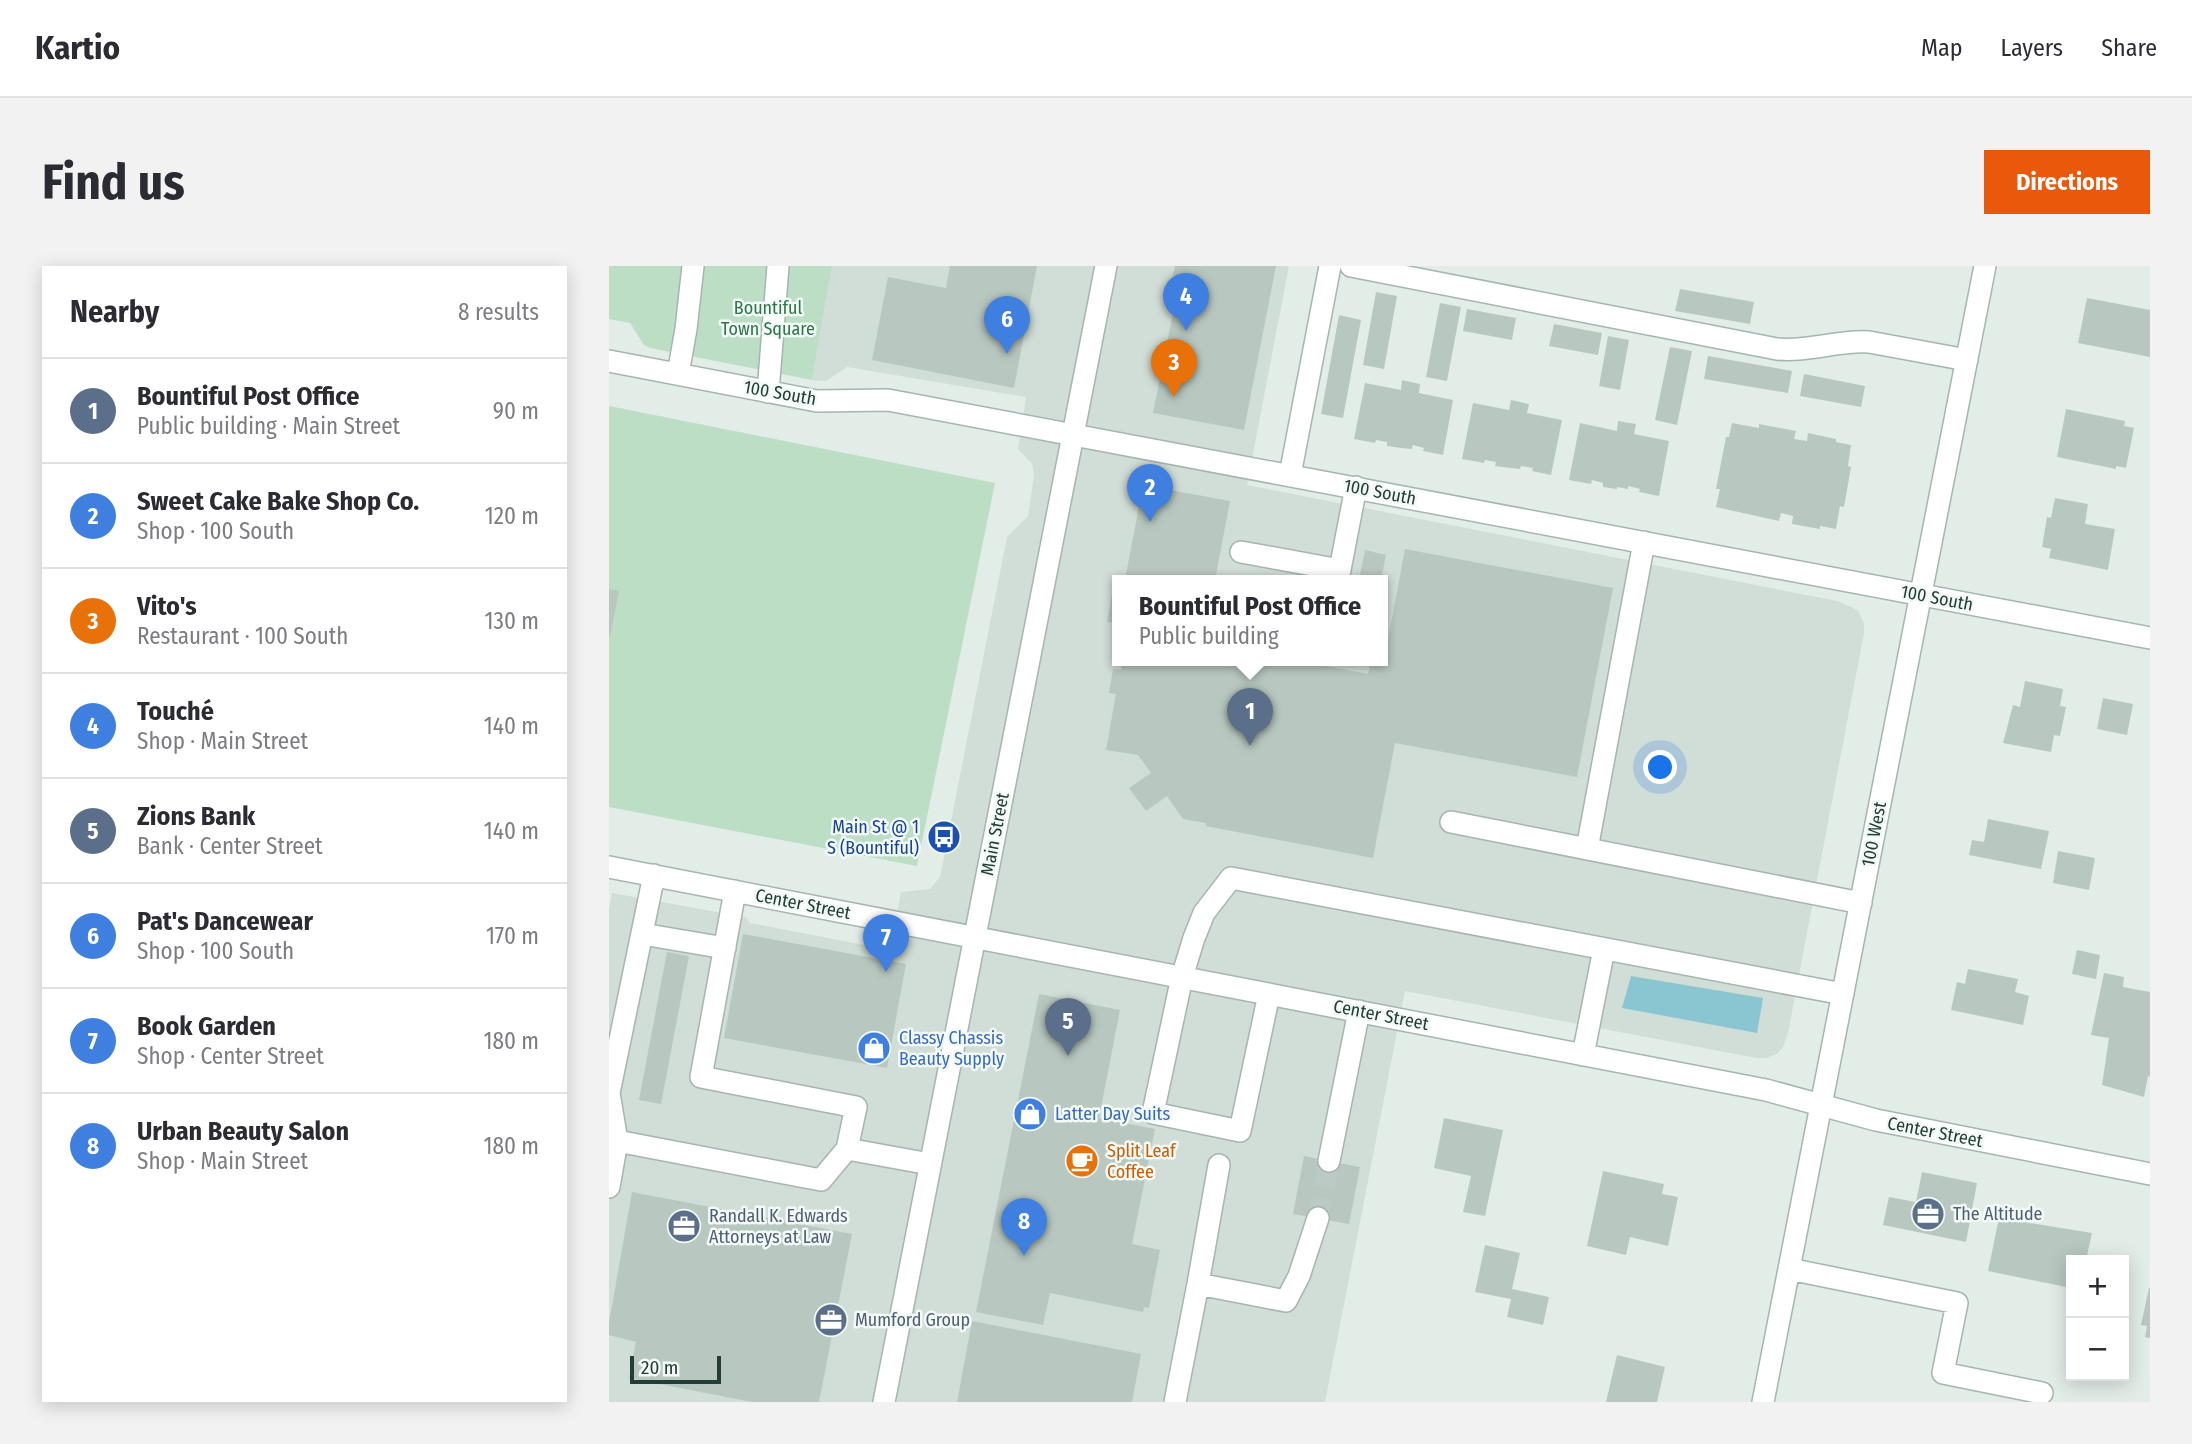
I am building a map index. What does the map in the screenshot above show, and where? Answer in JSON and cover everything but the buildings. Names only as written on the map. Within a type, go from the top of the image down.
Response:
[{"type":"street","points":[[678,374],[693,266]]},
{"type":"street","points":[[768,392],[778,266]]},
{"type":"street","name":"Main Street","points":[[884,1402],[1105,266]]},
{"type":"street","points":[[1290,475],[1330,266]]},
{"type":"street","points":[[1351,266],[1777,349],[1795,351],[1849,342],[1869,342],[1967,359]]},
{"type":"street","name":"100 West","points":[[1763,1402],[1985,266]]},
{"type":"street","name":"100 South","points":[[609,361],[817,401],[888,400],[2150,638]]},
{"type":"street","points":[[1241,552],[1339,575],[1356,488]]},
{"type":"street","points":[[1587,849],[1644,542]]},
{"type":"street","points":[[1451,822],[1861,902]]},
{"type":"street","name":"Center Street","points":[[609,867],[1766,1090],[1876,1120],[2150,1174]]},
{"type":"street","points":[[609,1187],[613,1146],[609,1093],[654,875]]},
{"type":"street","points":[[1269,994],[1240,1131],[1153,1113],[1182,977],[1204,913],[1231,878],[1843,994]]},
{"type":"street","points":[[613,1146],[821,1181],[848,1149],[856,1107],[702,1077],[735,891]]},
{"type":"street","points":[[642,934],[725,948]]},
{"type":"street","points":[[1583,1055],[1604,949]]},
{"type":"street","points":[[1329,1161],[1359,1011]]},
{"type":"street","points":[[848,1149],[930,1164]]},
{"type":"street","points":[[1175,1402],[1219,1165]]},
{"type":"street","points":[[1198,1284],[1286,1301],[1299,1276],[1318,1218]]},
{"type":"street","points":[[1789,1269],[1957,1303],[1943,1373],[2042,1393]]},
{"type":"shaded area","points":[[832,266],[1289,266],[1247,485],[1837,601],[1858,610],[1864,623],[1864,633],[1788,1033],[1783,1047],[1777,1054],[1756,1058],[1405,991],[1325,1402],[609,1402],[609,910],[612,893],[745,917],[750,923],[890,950],[901,892],[930,889],[940,877],[1007,537],[1028,516],[1034,475],[1032,464],[1018,449],[1026,397],[847,367],[826,381],[812,380]]},
{"type":"green space","name":"Bountiful Town Square","points":[[609,266],[832,266],[812,380],[644,345],[630,323],[609,319]]},
{"type":"green space","points":[[609,406],[995,483],[917,866],[609,807]]},
{"type":"water","points":[[1631,976],[1763,998],[1757,1033],[1622,1008]]},
{"type":"tunnel","points":[[1318,1218],[1329,1161]]},
{"type":"place","name":"Touché","points":[[1186,331]]},
{"type":"place","name":"Pat's Dancewear","points":[[1007,354]]},
{"type":"place","name":"Vito's","points":[[1174,397]]},
{"type":"place","name":"Sweet Cake Bake Shop Co.","points":[[1150,522]]},
{"type":"place","name":"Bountiful Post Office","points":[[1250,746]]},
{"type":"place","name":"Main St @ 1 S (Bountiful)","points":[[944,837]]},
{"type":"place","name":"Book Garden","points":[[886,972]]},
{"type":"place","name":"Classy Chassis Beauty Supply","points":[[874,1048]]},
{"type":"place","name":"Zions Bank","points":[[1068,1056]]},
{"type":"place","name":"Latter Day Suits","points":[[1030,1114]]},
{"type":"place","name":"Split Leaf Coffee","points":[[1082,1161]]},
{"type":"place","name":"The Altitude","points":[[1928,1214]]},
{"type":"place","name":"Randall K. Edwards Attorneys at Law","points":[[684,1226]]},
{"type":"place","name":"Urban Beauty Salon","points":[[1024,1256]]},
{"type":"place","name":"Mumford Group","points":[[831,1320]]}]
